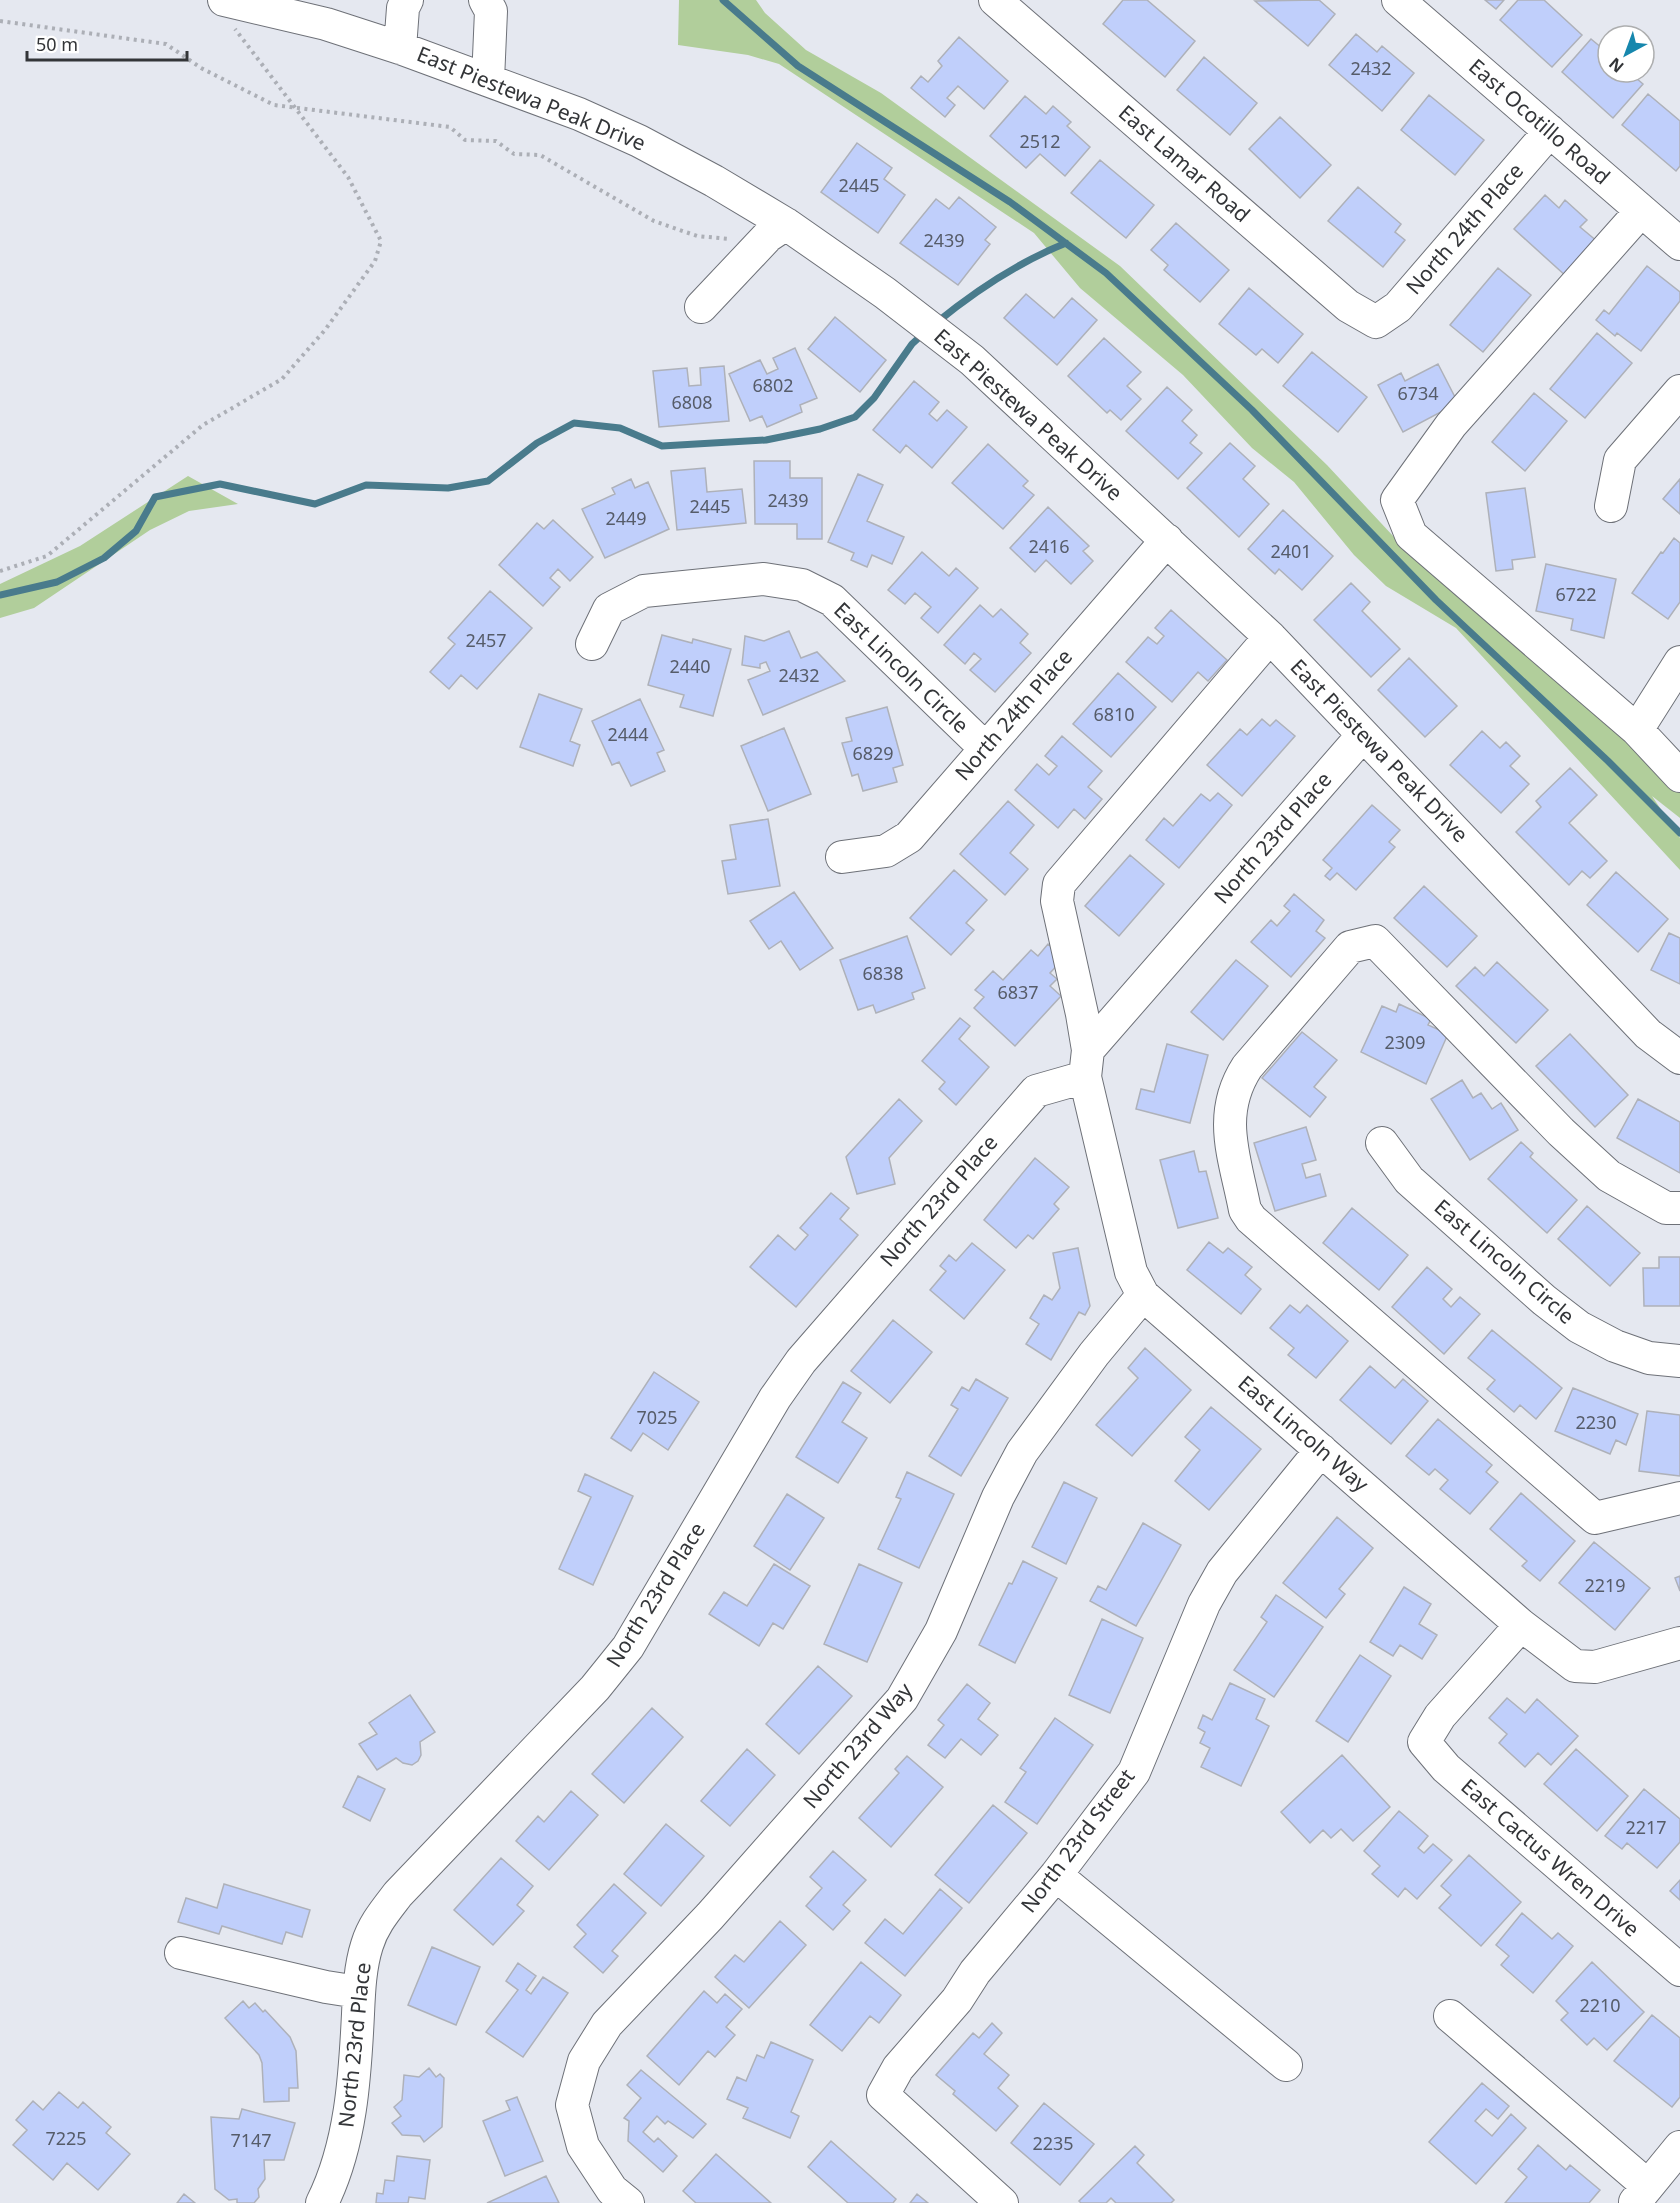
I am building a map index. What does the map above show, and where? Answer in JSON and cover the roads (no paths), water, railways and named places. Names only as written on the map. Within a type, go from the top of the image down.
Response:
[{"type":"street","points":[[400,48],[403,8],[407,0]]},
{"type":"street","points":[[485,0],[491,11],[488,80]]},
{"type":"street","name":"East Lamar Road","points":[[995,0],[1348,306],[1376,322]]},
{"type":"street","name":"East Ocotillo Road","points":[[1398,0],[1680,244]]},
{"type":"street","name":"East Piestewa Peak Drive","points":[[229,13],[326,24],[488,80],[639,141],[714,180],[775,233],[885,293],[972,360],[1270,637],[1648,1034],[1680,1058]]},
{"type":"street","name":"North 24th Place","points":[[1376,322],[1398,307],[1550,131]]},
{"type":"street","points":[[1641,211],[1451,425],[1397,500],[1411,535],[1637,730],[1680,776]]},
{"type":"street","points":[[702,307],[775,233]]},
{"type":"street","points":[[1611,506],[1620,460],[1680,392]]},
{"type":"street","name":"North 24th Place","points":[[842,857],[885,851],[909,837],[1167,540]]},
{"type":"street","name":"East Lincoln Circle","points":[[592,644],[609,609],[644,591],[764,579],[802,585],[832,600],[985,748]]},
{"type":"street","name":"East Lincoln Way","points":[[1270,637],[1059,884],[1057,901],[1087,1064],[1131,1272],[1143,1295],[1521,1625],[1575,1666],[1594,1667],[1680,1643]]},
{"type":"street","points":[[1637,730],[1680,662]]},
{"type":"street","name":"North 23rd Place","points":[[322,2203],[339,2164],[348,2125],[358,1992],[366,1946],[377,1922],[398,1894],[595,1688],[628,1647],[775,1398],[801,1361],[1036,1091],[1087,1064],[1363,735]]},
{"type":"street","points":[[1680,1208],[1666,1208],[1609,1176],[1561,1132],[1375,941],[1350,947],[1247,1067],[1239,1080],[1228,1116],[1245,1209],[1251,1219],[1595,1518],[1680,1498]]},
{"type":"street","name":"East Lincoln Circle","points":[[1382,1143],[1410,1180],[1544,1300],[1580,1327],[1615,1346],[1649,1358],[1680,1361]]},
{"type":"street","name":"North 23rd Way","points":[[628,2203],[612,2190],[583,2146],[572,2105],[584,2061],[607,2024],[710,1916],[903,1699],[941,1631],[998,1497],[1022,1452],[1094,1354],[1143,1295]]},
{"type":"street","name":"North 23rd Street","points":[[1002,2203],[884,2095],[898,2068],[957,2000],[975,1972],[1056,1875],[1134,1772],[1204,1604],[1222,1572],[1321,1450]]},
{"type":"street","name":"East Cactus Wren Drive","points":[[1521,1625],[1440,1716],[1424,1742],[1446,1767],[1680,1970]]},
{"type":"street","points":[[1056,1875],[1286,2065]]},
{"type":"street","points":[[181,1953],[326,1987],[358,1992]]},
{"type":"street","points":[[1450,2016],[1641,2195],[1680,2147]]},
{"type":"waterway","points":[[723,0],[798,66],[1010,202],[1106,273],[1252,410],[1436,600],[1608,761],[1680,833]]},
{"type":"waterway","points":[[936,323],[998,278],[1066,243]]},
{"type":"waterway","points":[[0,595],[57,582],[104,558],[136,531],[155,497],[220,484],[315,504],[366,485],[448,488],[488,481],[537,443],[574,423],[620,428],[662,446],[766,440],[820,429],[855,417],[874,398],[912,344],[925,332]]}]
